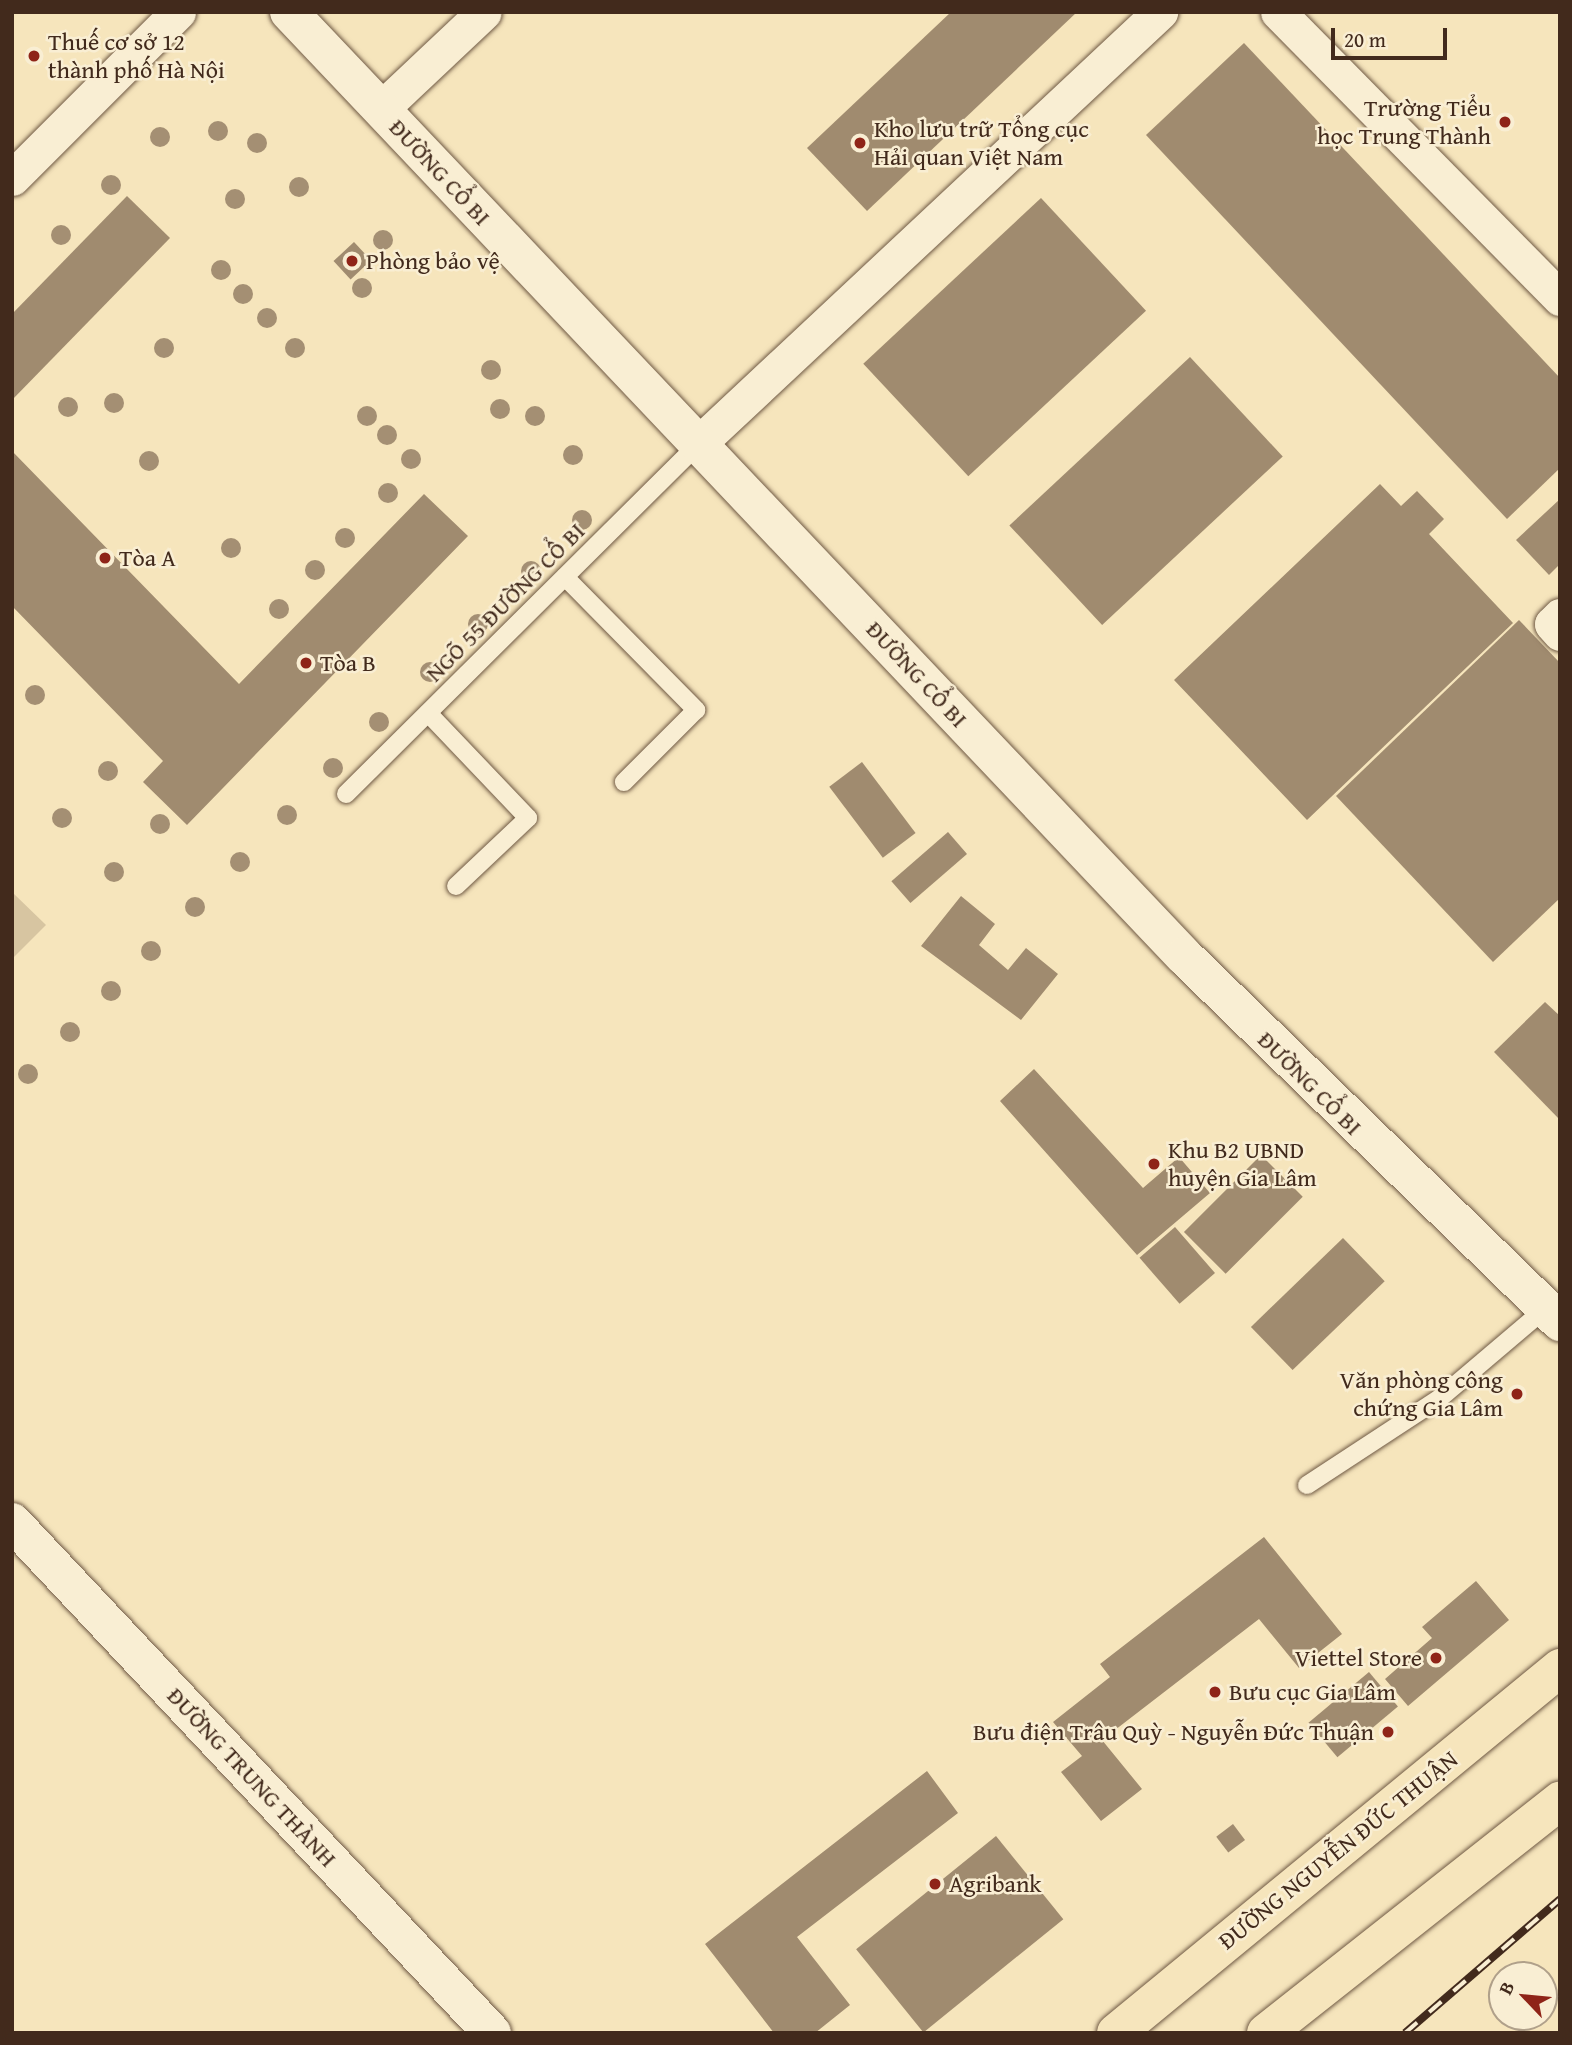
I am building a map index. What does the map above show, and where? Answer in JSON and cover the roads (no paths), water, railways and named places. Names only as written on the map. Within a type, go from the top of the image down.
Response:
[{"type":"highway","name":"ĐƯỜNG NGUYỄN ĐỨC THUẬN","points":[[1116,2033],[1560,1668]]},
{"type":"highway","points":[[1266,2033],[1560,1801]]},
{"type":"main road","name":"ĐƯỜNG CỔ BI","points":[[289,12],[1184,956],[1553,1315]]},
{"type":"main road","name":"ĐƯỜNG TRUNG THÀNH","points":[[12,1522],[492,2033]]},
{"type":"street","points":[[12,178],[178,12]]},
{"type":"street","points":[[381,109],[484,12]]},
{"type":"street","points":[[698,444],[1160,12]]},
{"type":"street","points":[[1278,12],[1560,298]]},
{"type":"street","points":[[1560,617],[1552,624],[1560,633]]},
{"type":"lane","name":"NGÕ 55 ĐƯỜNG CỔ BI","points":[[346,794],[698,444]]},
{"type":"lane","points":[[565,577],[696,710],[624,782]]},
{"type":"lane","points":[[428,713],[528,818],[456,886]]},
{"type":"lane","points":[[1307,1485],[1440,1398],[1553,1315]]},
{"type":"railway","points":[[1405,2033],[1560,1899]]},
{"type":"place","name":"Thuế cơ sở 12 thành phố Hà Nội","points":[[34,56]]},
{"type":"place","name":"Trường Tiểu học Trung Thành","points":[[1505,122]]},
{"type":"place","name":"Kho lưu trữ Tổng cục Hải quan Việt Nam","points":[[860,143]]},
{"type":"place","name":"Phòng bảo vệ","points":[[352,261]]},
{"type":"place","name":"Tòa A","points":[[105,558]]},
{"type":"place","name":"Tòa B","points":[[306,663]]},
{"type":"place","name":"Khu B2 UBND huyện Gia Lâm","points":[[1154,1164]]},
{"type":"place","name":"Văn phòng công chứng Gia Lâm","points":[[1517,1394]]},
{"type":"place","name":"Viettel Store","points":[[1436,1658]]},
{"type":"place","name":"Bưu cục Gia Lâm","points":[[1215,1692]]},
{"type":"place","name":"Bưu điện Trâu Quỳ - Nguyễn Đức Thuận","points":[[1388,1732]]},
{"type":"place","name":"Agribank","points":[[935,1884]]}]
